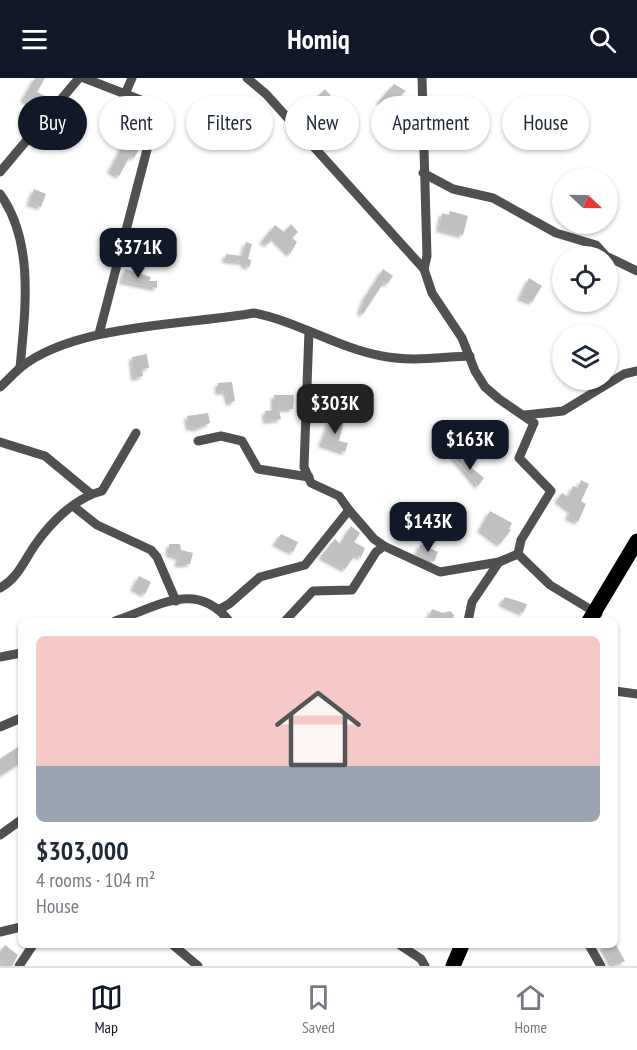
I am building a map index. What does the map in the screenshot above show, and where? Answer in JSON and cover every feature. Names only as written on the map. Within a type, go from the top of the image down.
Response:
[{"type":"highway","points":[[595,618],[637,541]]},
{"type":"highway","points":[[453,966],[461,948]]},
{"type":"street","points":[[0,172],[79,78]]},
{"type":"street","points":[[84,78],[152,105],[156,115],[99,334]]},
{"type":"street","points":[[125,94],[132,78]]},
{"type":"street","points":[[247,78],[266,94],[424,269],[432,293],[452,321],[485,387],[532,420],[535,428],[519,458],[551,491],[520,540],[518,555]]},
{"type":"street","points":[[422,78],[427,256],[424,269]]},
{"type":"street","points":[[423,172],[453,189],[494,198],[556,232],[597,246]]},
{"type":"street","points":[[0,194],[14,219],[20,237],[24,279],[20,368]]},
{"type":"street","points":[[618,262],[637,271]]},
{"type":"street","points":[[0,387],[20,368],[51,350],[99,334],[254,313],[273,317],[381,356],[404,359],[470,356]]},
{"type":"street","points":[[309,331],[304,467],[311,483],[339,496],[374,539],[384,546],[440,572],[499,562],[518,555]]},
{"type":"street","points":[[525,415],[563,411],[624,374],[637,371]]},
{"type":"street","points":[[0,588],[15,577],[47,528],[73,506],[91,494],[102,491],[136,433]]},
{"type":"street","points":[[198,441],[221,436],[242,441],[258,469],[309,477]]},
{"type":"street","points":[[0,442],[45,456],[91,494]]},
{"type":"street","points":[[73,506],[97,525],[151,550],[157,557],[176,601]]},
{"type":"street","points":[[220,609],[260,577],[305,565],[349,510]]},
{"type":"street","points":[[288,618],[313,591],[352,590],[376,552],[384,546]]},
{"type":"street","points":[[518,555],[550,585],[595,618]]},
{"type":"street","points":[[469,618],[472,602],[499,562]]},
{"type":"street","points":[[124,618],[176,601],[200,598],[220,609],[225,618]]},
{"type":"street","points":[[0,657],[18,653]]},
{"type":"street","points":[[618,687],[634,694]]},
{"type":"street","points":[[618,691],[634,694]]},
{"type":"street","points":[[0,728],[18,719]]},
{"type":"street","points":[[0,835],[18,822]]},
{"type":"street","points":[[0,932],[18,928]]},
{"type":"street","points":[[19,966],[31,948]]},
{"type":"street","points":[[177,948],[198,966]]},
{"type":"street","points":[[404,948],[421,959],[425,966]]},
{"type":"street","points":[[591,948],[601,966]]},
{"type":"building","points":[[35,78],[45,78],[37,92],[45,96],[25,96]]},
{"type":"building","points":[[394,84],[406,91],[400,96],[383,96]]},
{"type":"building","points":[[325,89],[331,96],[318,96]]},
{"type":"building","points":[[120,150],[138,150],[134,158],[130,156],[119,176],[110,170]]},
{"type":"building","points":[[34,189],[46,194],[41,207],[29,203]]},
{"type":"building","points":[[450,211],[468,216],[463,235],[439,229],[442,213],[449,215]]},
{"type":"building","points":[[291,224],[298,232],[292,238],[297,242],[290,254],[273,237],[268,244],[262,241],[275,225],[284,232]]},
{"type":"building","points":[[246,242],[252,244],[248,259],[251,260],[250,267],[244,265],[244,262],[225,260],[226,254],[242,256]]},
{"type":"building","points":[[125,269],[151,277],[149,281],[157,281],[157,288],[122,281]]},
{"type":"building","points":[[383,269],[393,276],[387,284],[384,282],[363,314],[360,312],[364,299]]},
{"type":"building","points":[[529,278],[542,286],[532,302],[520,297]]},
{"type":"building","points":[[147,354],[149,368],[142,369],[143,376],[134,378],[132,357]]},
{"type":"building","points":[[232,382],[235,401],[229,403],[226,391],[218,392],[218,383]]},
{"type":"building","points":[[274,395],[294,395],[293,409],[279,409],[281,419],[266,421],[265,411],[274,410]]},
{"type":"building","points":[[208,413],[210,423],[195,429],[194,427],[189,428],[187,416]]},
{"type":"building","points":[[331,417],[344,420],[339,441],[348,443],[345,452],[321,444]]},
{"type":"building","points":[[456,455],[484,478],[478,486],[454,457]]},
{"type":"building","points":[[581,480],[589,484],[581,501],[586,504],[578,522],[568,517],[571,510],[557,500],[562,493],[568,497],[573,486],[578,488]]},
{"type":"building","points":[[490,511],[512,523],[509,529],[511,530],[500,544],[480,529]]},
{"type":"building","points":[[351,526],[360,533],[354,542],[365,548],[361,557],[355,555],[345,569],[321,556],[335,539],[340,544]]},
{"type":"building","points":[[281,534],[298,542],[293,552],[275,543]]},
{"type":"building","points":[[169,544],[180,544],[181,550],[193,553],[190,564],[177,564],[179,557],[169,554]]},
{"type":"building","points":[[421,544],[438,552],[434,562],[417,552]]},
{"type":"building","points":[[139,576],[151,582],[145,594],[133,588]]},
{"type":"building","points":[[505,597],[527,604],[523,613],[501,603]]},
{"type":"building","points":[[432,609],[443,613],[450,611],[454,615],[453,618],[428,618]]},
{"type":"building","points":[[18,747],[18,764],[0,776],[0,759]]},
{"type":"building","points":[[5,945],[18,955],[12,966],[1,966],[3,963],[0,961],[0,952]]},
{"type":"building","points":[[604,948],[618,948],[625,961],[613,966]]}]
